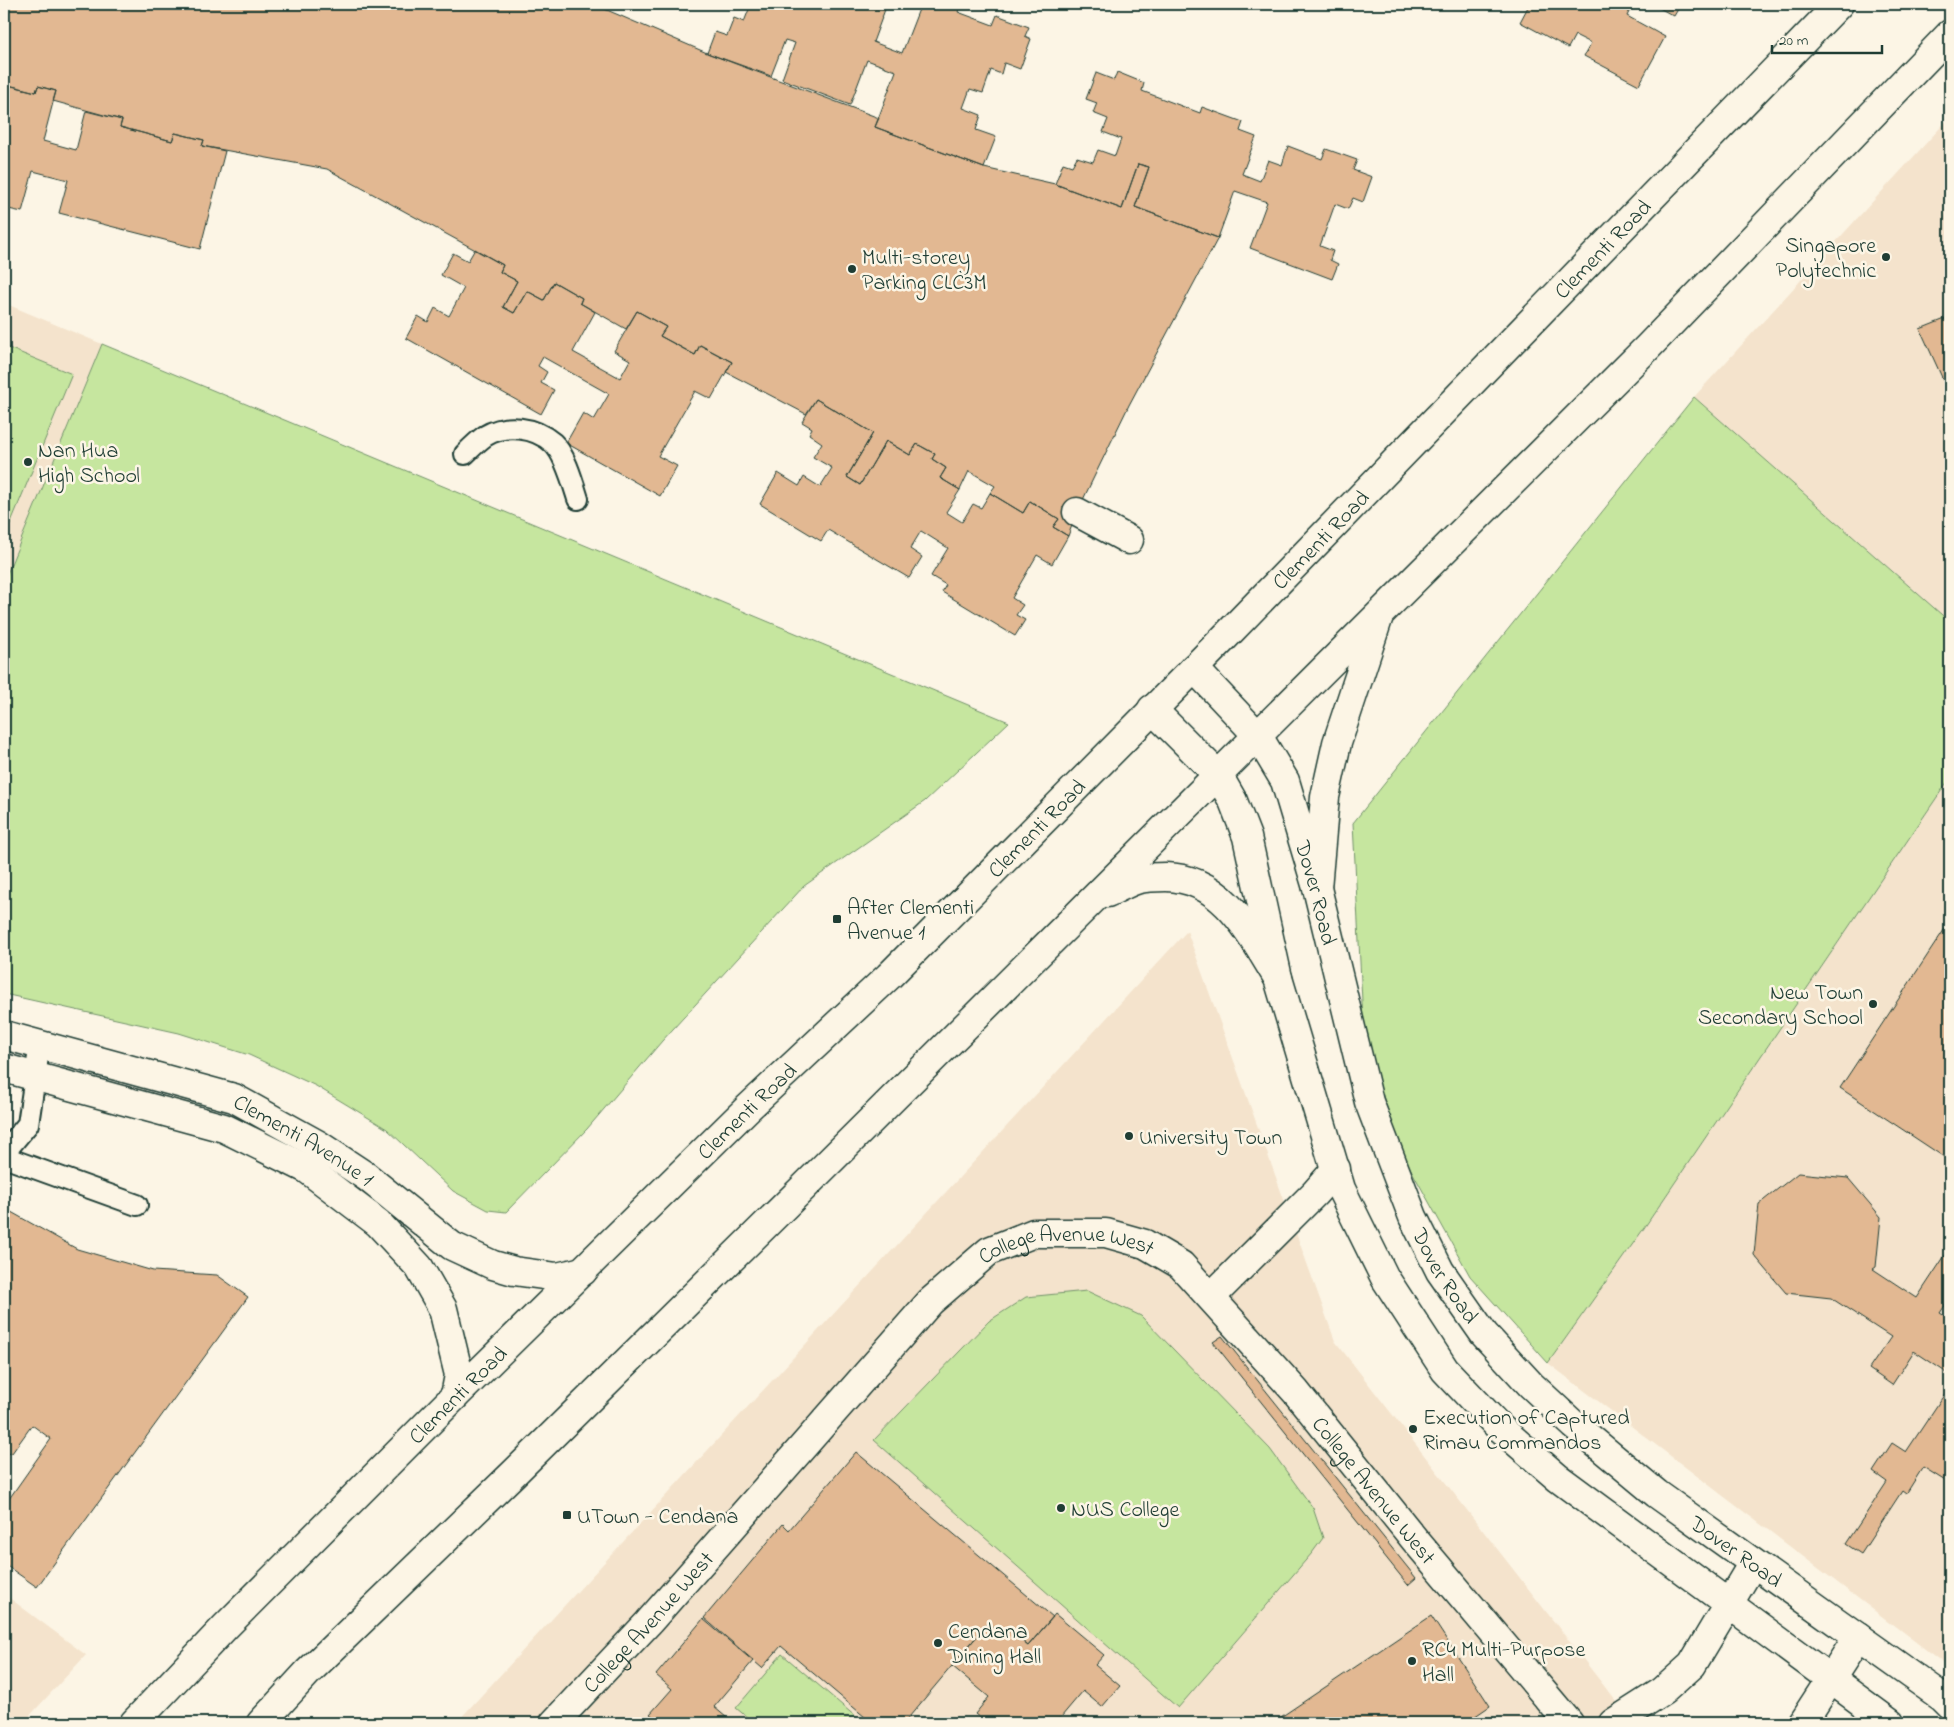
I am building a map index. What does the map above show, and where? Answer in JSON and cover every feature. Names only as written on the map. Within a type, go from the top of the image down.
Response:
[{"type":"street","name":"Clementi Road","points":[[134,1723],[225,1628],[455,1396],[748,1108],[889,976],[1305,556],[1839,4]]},
{"type":"street","points":[[261,1723],[308,1672],[513,1474],[1258,736],[1694,300],[1950,34]]},
{"type":"street","points":[[1077,512],[1129,540]]},
{"type":"street","points":[[1317,888],[1325,797],[1337,743],[1380,613]]},
{"type":"street","name":"Dover Road","points":[[1194,668],[1258,736],[1285,781],[1317,888],[1369,1102],[1413,1217],[1440,1271],[1484,1334],[1531,1385],[1574,1425],[1657,1494],[1942,1697],[1950,1705]]},
{"type":"street","name":"Dover Road","points":[[1152,709],[1218,775],[1233,802],[1247,837],[1278,978],[1341,1189],[1385,1278],[1445,1370],[1499,1427],[1558,1478],[1890,1723]]},
{"type":"street","points":[[1092,900],[1138,879],[1151,877],[1176,878],[1199,884],[1218,895],[1244,923],[1278,978]]},
{"type":"street","name":"Clementi Avenue 1","points":[[4,1035],[40,1043],[234,1098],[317,1144],[367,1177],[452,1246],[493,1265],[514,1271],[557,1277],[583,1270]]},
{"type":"street","name":"Clementi Avenue 1","points":[[4,1068],[224,1128],[307,1169],[378,1223],[419,1267],[443,1309],[459,1375],[455,1396]]},
{"type":"street","points":[[1211,1297],[1315,1193],[1336,1169]]},
{"type":"street","name":"College Avenue West","points":[[554,1723],[648,1623],[930,1302],[989,1250],[1034,1233],[1106,1234],[1145,1244],[1181,1265],[1296,1392],[1415,1540],[1569,1723]]},
{"type":"street","points":[[1612,1723],[1663,1691],[1692,1665],[1753,1563]]},
{"type":"street","points":[[1802,1723],[1858,1637]]},
{"type":"lane","points":[[465,454],[486,436],[511,427],[536,433],[554,444],[569,470],[578,499]]},
{"type":"lane","points":[[40,1043],[28,1124],[4,1155],[137,1205]]},
{"type":"shaded area","name":"Singapore Polytechnic","points":[[1950,117],[1950,622],[1694,397]]},
{"type":"shaded area","name":"Nan Hua High School","points":[[4,303],[102,344],[4,581]]},
{"type":"shaded area","name":"New Town Secondary School","points":[[1950,778],[1950,1668],[1548,1363],[1642,1231]]},
{"type":"shaded area","name":"University Town","points":[[1187,931],[1335,1341],[1633,1723],[456,1723]]},
{"type":"shaded area","points":[[4,1594],[86,1655],[23,1723],[4,1723]]},
{"type":"green space","points":[[102,344],[1009,722],[925,801],[804,886],[662,1041],[587,1129],[506,1212],[488,1210],[453,1191],[387,1129],[316,1086],[249,1055],[179,1033],[4,994],[4,581]]},
{"type":"green space","points":[[4,346],[72,374],[4,539]]},
{"type":"green space","points":[[1694,397],[1950,622],[1950,778],[1642,1231],[1548,1363],[1470,1276],[1404,1157],[1364,1041],[1353,823]]},
{"type":"green space","points":[[1087,1291],[1141,1316],[1270,1449],[1313,1508],[1323,1538],[1178,1708],[874,1440],[989,1321],[1026,1297]]},
{"type":"green space","points":[[782,1654],[863,1723],[754,1723],[736,1708]]},
{"type":"building","name":"Multi-storey Parking CLC3M","points":[[4,4],[593,4],[707,53],[879,118],[875,127],[984,168],[1055,184],[1122,209],[1138,164],[1149,167],[1135,207],[1218,238],[1129,405],[1077,512],[1068,536],[1053,527],[1059,519],[1030,501],[1023,513],[990,493],[995,486],[969,471],[960,490],[940,478],[946,468],[932,459],[935,454],[917,444],[910,455],[886,441],[860,485],[847,477],[873,433],[816,399],[806,414],[726,372],[732,362],[700,345],[695,355],[660,336],[666,327],[637,311],[626,329],[580,303],[582,298],[554,282],[544,300],[527,291],[514,313],[503,307],[517,281],[500,272],[503,265],[327,169],[202,146],[204,140],[175,133],[172,141],[120,127],[122,120],[53,101],[56,91],[38,86],[36,92],[4,84]]},
{"type":"building","points":[[751,4],[887,4],[873,42],[902,53],[921,4],[961,4],[958,12],[993,25],[997,15],[1029,27],[1025,36],[1031,39],[1020,69],[1004,63],[1001,74],[991,70],[983,93],[970,89],[963,108],[981,115],[976,130],[996,137],[984,168],[875,127],[896,71],[867,60],[850,105],[782,79],[795,43],[785,40],[771,76],[707,53],[715,32],[727,36],[734,18],[744,22]]},
{"type":"building","points":[[1526,4],[1633,4],[1627,16],[1665,37],[1639,85],[1584,56],[1591,43],[1575,35],[1568,48],[1520,22],[1529,5]]},
{"type":"building","points":[[1652,4],[1681,4],[1674,16]]},
{"type":"building","points":[[1117,72],[1144,83],[1142,91],[1200,113],[1202,107],[1243,122],[1240,131],[1256,137],[1242,174],[1260,181],[1268,160],[1282,165],[1288,146],[1322,159],[1326,149],[1357,160],[1353,170],[1372,177],[1363,202],[1353,198],[1348,209],[1335,204],[1320,246],[1333,251],[1330,260],[1338,264],[1332,279],[1250,248],[1267,202],[1235,191],[1218,238],[1135,207],[1149,167],[1138,164],[1122,209],[1055,184],[1063,163],[1072,166],[1077,157],[1093,162],[1098,150],[1115,156],[1121,139],[1103,132],[1108,119],[1093,113],[1097,103],[1086,99],[1096,73],[1114,80]]},
{"type":"building","points":[[4,84],[36,92],[38,86],[56,91],[43,141],[76,150],[86,111],[122,120],[120,127],[172,141],[175,133],[204,140],[202,146],[225,151],[200,249],[59,213],[68,180],[33,171],[22,212],[4,208]]},
{"type":"building","points":[[475,249],[503,265],[500,272],[517,281],[503,307],[514,313],[527,291],[544,300],[554,282],[582,298],[580,303],[595,312],[573,352],[620,378],[630,360],[614,351],[637,311],[666,327],[660,336],[695,355],[700,345],[732,362],[711,399],[695,391],[658,456],[677,466],[660,496],[566,443],[583,413],[594,420],[609,394],[543,357],[538,366],[547,372],[541,383],[554,390],[541,414],[406,338],[418,316],[428,322],[435,308],[449,316],[464,288],[441,275],[453,253],[468,261]]},
{"type":"building","points":[[1950,317],[1950,395],[1920,329]]},
{"type":"building","points":[[816,399],[873,433],[847,477],[860,485],[886,441],[910,455],[917,444],[935,454],[932,459],[946,468],[940,478],[960,490],[946,512],[962,522],[973,504],[981,508],[990,493],[1023,513],[1030,501],[1059,519],[1053,527],[1068,536],[1052,564],[1037,555],[1012,598],[1023,605],[1016,615],[1025,620],[1015,636],[942,592],[946,585],[931,576],[948,548],[921,531],[910,549],[922,557],[909,578],[828,530],[821,541],[760,504],[778,473],[799,486],[804,477],[820,487],[832,468],[813,457],[822,443],[809,434],[812,428],[802,422]]},
{"type":"building","points":[[1950,921],[1950,1161],[1840,1088]]},
{"type":"building","points":[[1798,1173],[1848,1178],[1881,1217],[1876,1267],[1873,1269],[1917,1298],[1950,1248],[1950,1298],[1940,1313],[1950,1319],[1950,1375],[1914,1351],[1892,1385],[1869,1369],[1891,1337],[1831,1298],[1786,1293],[1754,1255],[1759,1204]]},
{"type":"building","points":[[4,1208],[77,1249],[153,1271],[217,1275],[248,1297],[37,1587],[4,1564],[4,1506],[51,1439],[32,1425],[12,1453],[4,1454]]},
{"type":"building","points":[[1222,1336],[1416,1578],[1408,1585],[1213,1342]]},
{"type":"building","points":[[1950,1386],[1950,1484],[1923,1467],[1906,1494],[1902,1491],[1861,1554],[1846,1544],[1887,1482],[1873,1472],[1892,1443],[1906,1452]]},
{"type":"building","points":[[856,1452],[1053,1617],[1028,1646],[1006,1628],[1001,1634],[988,1623],[904,1723],[872,1723],[781,1646],[762,1668],[704,1618],[783,1524],[789,1530]]},
{"type":"building","points":[[1055,1614],[1104,1655],[1095,1665],[1120,1686],[1102,1707],[1083,1691],[1056,1723],[986,1723],[975,1714],[989,1697],[952,1666],[988,1623],[1001,1634],[1006,1628],[1028,1646]]},
{"type":"building","name":"RC4 Multi-Purpose Hall","points":[[1431,1616],[1490,1706],[1465,1723],[1272,1723]]},
{"type":"building","points":[[703,1619],[753,1661],[714,1707],[733,1723],[661,1723],[650,1714],[672,1689],[656,1675]]},
{"type":"place","name":"Singapore Polytechnic","points":[[1886,257]]},
{"type":"place","name":"Multi-storey Parking CLC3M","points":[[852,269]]},
{"type":"place","name":"Nan Hua High School","points":[[28,462]]},
{"type":"place","name":"After Clementi Avenue 1","points":[[837,919]]},
{"type":"place","name":"New Town Secondary School","points":[[1873,1004]]},
{"type":"place","name":"University Town","points":[[1129,1136]]},
{"type":"place","name":"Execution of Captured Rimau Commandos","points":[[1413,1429]]},
{"type":"place","name":"NUS College","points":[[1061,1508]]},
{"type":"place","name":"UTown - Cendana","points":[[567,1515]]},
{"type":"place","name":"Cendana Dining Hall","points":[[938,1643]]},
{"type":"place","name":"RC4 Multi-Purpose Hall","points":[[1412,1661]]}]
